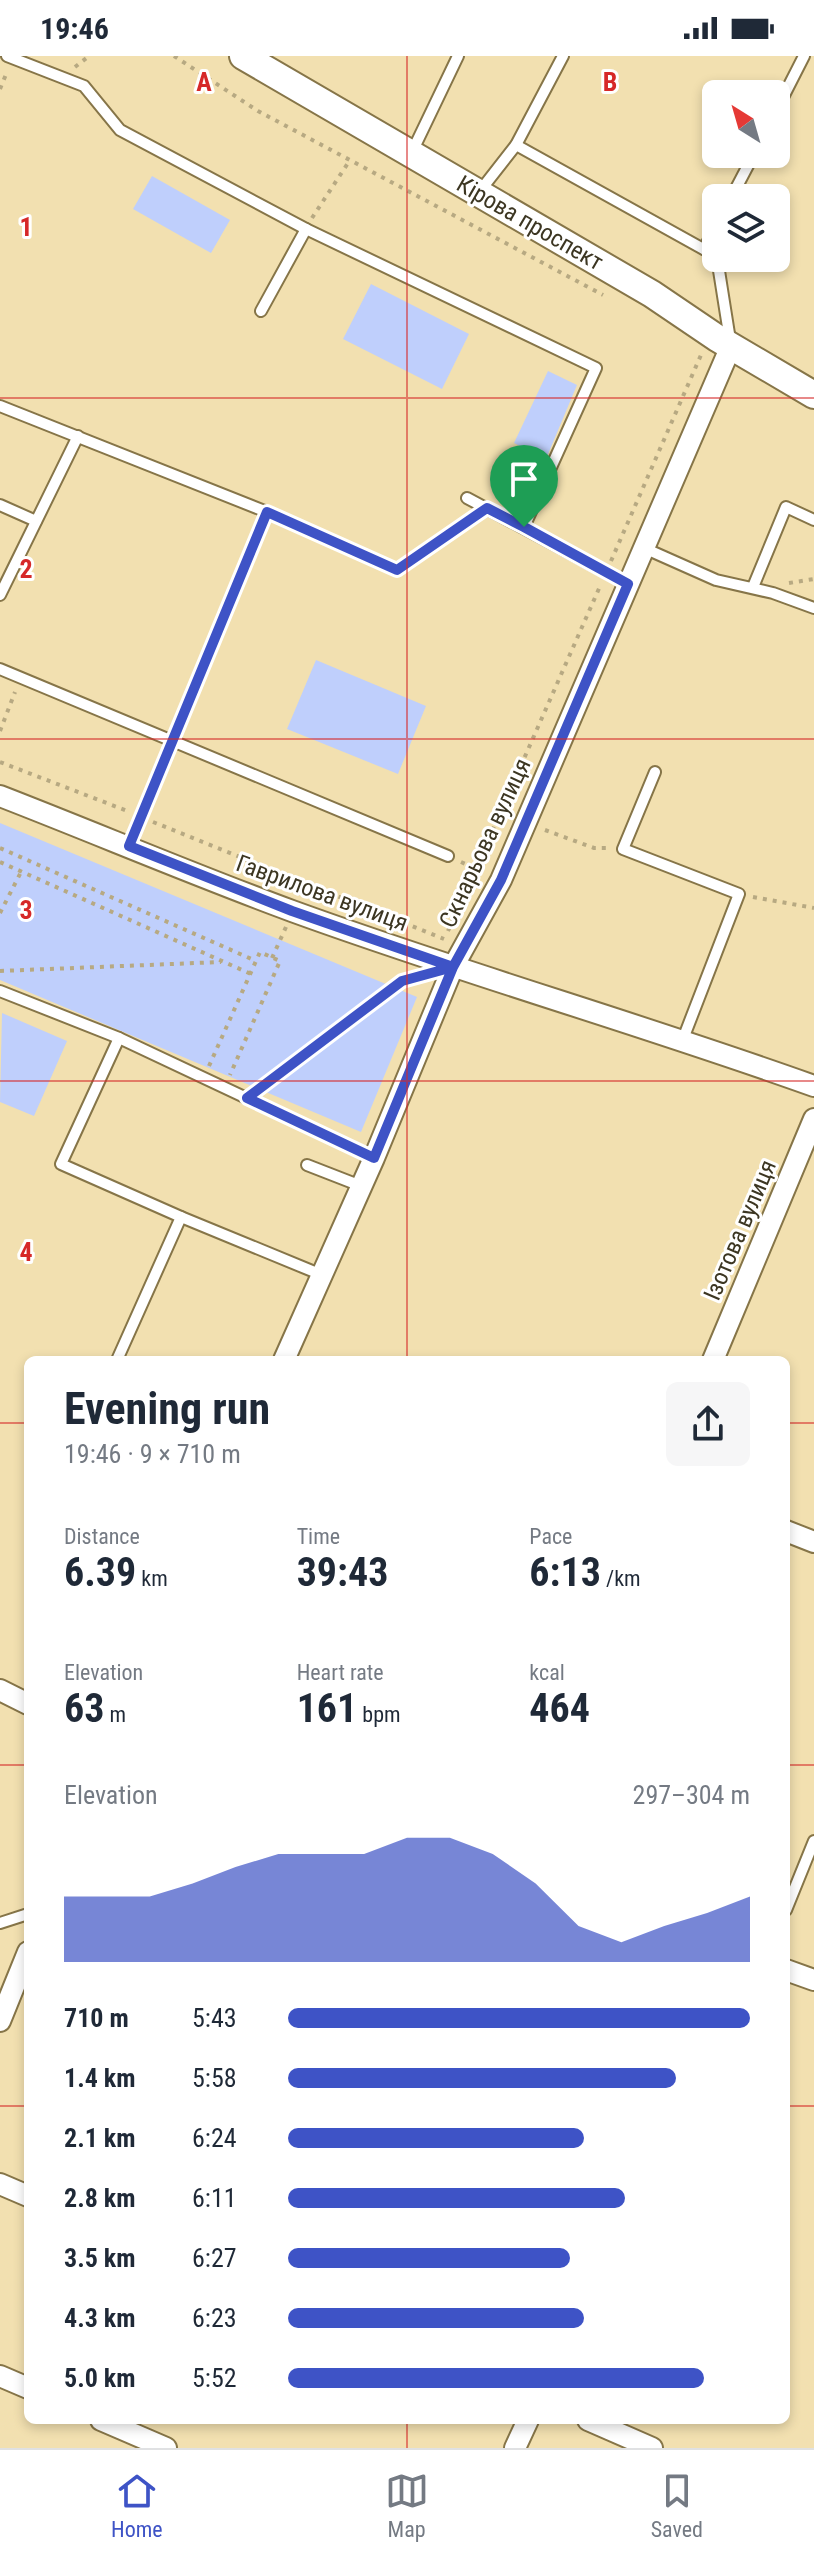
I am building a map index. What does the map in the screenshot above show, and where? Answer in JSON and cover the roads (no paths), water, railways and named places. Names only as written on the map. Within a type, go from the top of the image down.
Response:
[{"type":"street","name":"Кірова проспект","points":[[243,56],[652,294],[814,395]]},
{"type":"street","name":"Скнарьова вулиця","points":[[286,1356],[374,1158],[453,967],[501,880],[731,346]]},
{"type":"street","name":"Гаврилова вулиця","points":[[0,796],[292,911],[453,967],[683,1039],[814,1086]]},
{"type":"street","name":"Ізотова вулиця","points":[[715,1356],[814,1119]]},
{"type":"street","points":[[790,1533],[814,1542]]},
{"type":"street","points":[[0,1690],[24,1702]]},
{"type":"street","points":[[0,2021],[24,1962]]},
{"type":"street","points":[[790,1971],[814,1980]]},
{"type":"street","points":[[0,2184],[24,2194]]},
{"type":"street","points":[[0,2376],[24,2386]]},
{"type":"street","points":[[110,2424],[166,2448]]},
{"type":"street","points":[[515,2448],[526,2424]]},
{"type":"street","points":[[597,2424],[652,2448]]},
{"type":"lane","points":[[7,56],[84,86],[120,130],[306,229],[596,368],[524,527]]},
{"type":"lane","points":[[411,154],[458,56]]},
{"type":"lane","points":[[479,193],[516,145],[563,56]]},
{"type":"lane","points":[[790,84],[804,56]]},
{"type":"lane","points":[[516,145],[702,248]]},
{"type":"lane","points":[[261,311],[306,229]]},
{"type":"lane","points":[[719,272],[731,346]]},
{"type":"lane","points":[[0,406],[267,512],[129,846]]},
{"type":"lane","points":[[0,595],[78,436]]},
{"type":"lane","points":[[467,498],[628,584]]},
{"type":"lane","points":[[0,505],[36,521]]},
{"type":"lane","points":[[753,587],[786,507],[814,520]]},
{"type":"lane","points":[[644,548],[716,580],[753,587],[814,608]]},
{"type":"lane","points":[[0,669],[448,856]]},
{"type":"lane","points":[[655,772],[623,849],[739,894],[683,1039]]},
{"type":"lane","points":[[0,991],[119,1038],[374,1158]]},
{"type":"lane","points":[[119,1038],[61,1164],[322,1275]]},
{"type":"lane","points":[[307,1165],[361,1186]]},
{"type":"lane","points":[[119,1356],[181,1217]]},
{"type":"lane","points":[[790,1900],[814,1841]]},
{"type":"lane","points":[[0,1923],[24,1915]]}]
